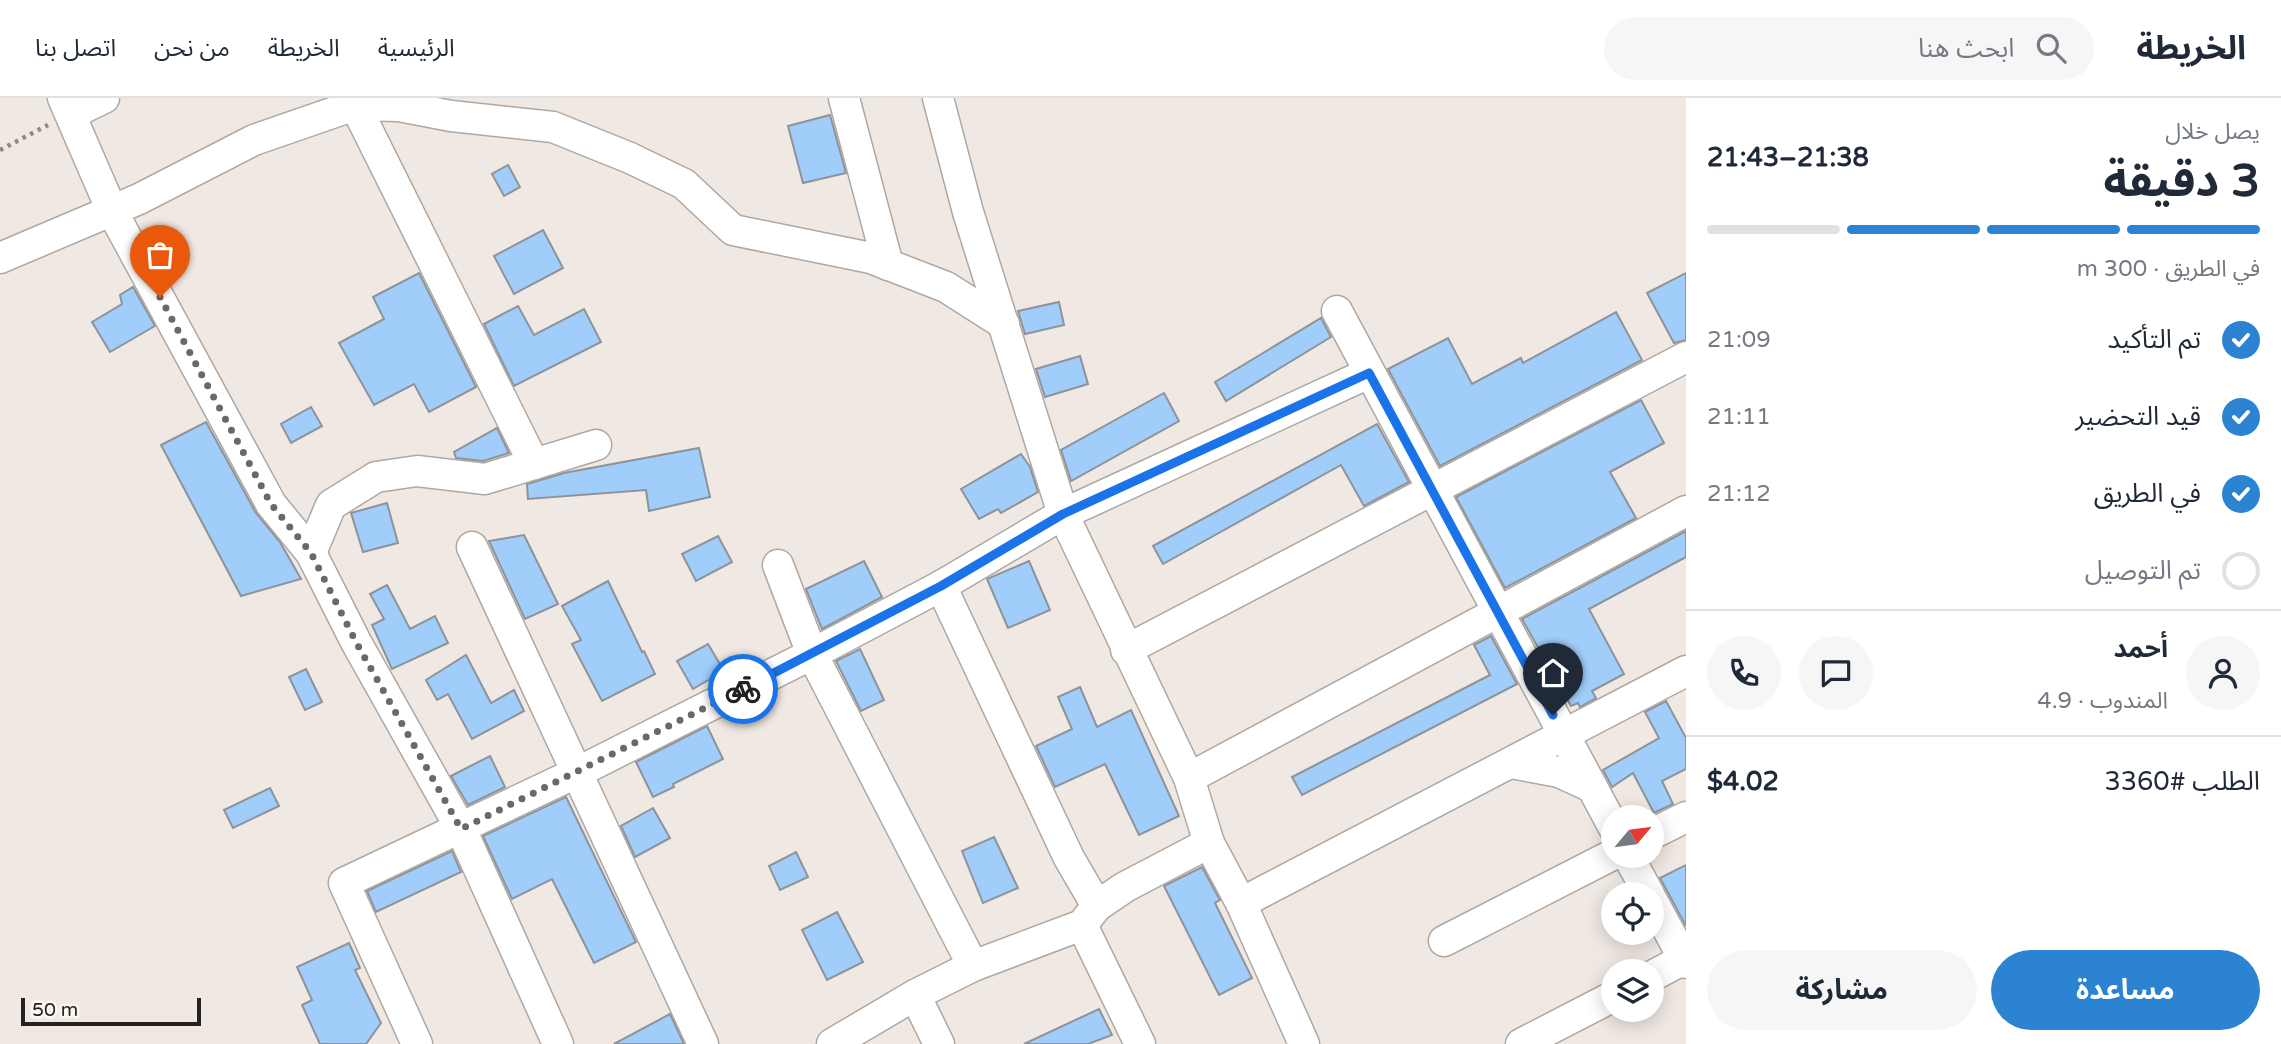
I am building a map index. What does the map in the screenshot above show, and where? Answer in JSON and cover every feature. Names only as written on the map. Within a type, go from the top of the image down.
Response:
[{"type":"street","points":[[104,98],[67,106],[112,211],[271,504],[311,553],[356,642],[461,829],[558,1044]]},
{"type":"street","points":[[844,98],[888,265]]},
{"type":"street","points":[[938,98],[968,212],[1063,514],[1189,778],[1209,843],[1241,903],[1304,1044]]},
{"type":"street","points":[[355,105],[534,464]]},
{"type":"street","points":[[0,258],[112,211],[254,140],[355,105],[399,106],[451,116],[553,127],[684,184],[733,229],[871,258],[946,287],[1004,324]]},
{"type":"street","points":[[1337,311],[1602,805]]},
{"type":"street","points":[[1126,650],[1686,357]]},
{"type":"street","points":[[417,1044],[344,883],[578,772],[812,654],[941,586],[1063,514],[1369,373]]},
{"type":"street","points":[[311,553],[331,505],[376,477],[417,471],[485,479],[596,445]]},
{"type":"street","points":[[1189,778],[1497,610],[1686,511]]},
{"type":"street","points":[[472,547],[703,1044]]},
{"type":"street","points":[[778,565],[812,654],[973,966]]},
{"type":"street","points":[[941,586],[1069,858],[1140,1044]]},
{"type":"street","points":[[1241,903],[1686,671]]},
{"type":"street","points":[[1511,763],[1559,772],[1592,787]]},
{"type":"street","points":[[1664,828],[1686,817]]},
{"type":"street","points":[[832,1044],[915,995],[973,966],[1090,916],[1125,887],[1209,843]]},
{"type":"street","points":[[1444,941],[1601,861]]},
{"type":"street","points":[[1664,922],[1685,960],[1664,970]]},
{"type":"street","points":[[915,995],[939,1044]]},
{"type":"street","points":[[1521,1044],[1601,1003]]},
{"type":"path","points":[[0,150],[67,106]]},
{"type":"building","points":[[830,115],[846,173],[803,183],[788,126]]},
{"type":"building","points":[[508,165],[520,187],[504,196],[492,174]]},
{"type":"building","points":[[543,230],[563,268],[514,294],[494,256]]},
{"type":"building","points":[[419,273],[476,387],[429,412],[414,384],[374,405],[339,343],[384,319],[373,297]]},
{"type":"building","points":[[1686,273],[1686,340],[1674,343],[1647,293]]},
{"type":"building","points":[[133,287],[155,326],[110,352],[92,322],[122,304],[120,295]]},
{"type":"building","points":[[1059,302],[1064,325],[1025,334],[1018,311]]},
{"type":"building","points":[[518,306],[534,335],[584,309],[601,342],[514,386],[484,324]]},
{"type":"building","points":[[1616,312],[1642,360],[1440,466],[1388,369],[1448,338],[1472,384],[1521,358],[1523,363]]},
{"type":"building","points":[[1321,318],[1331,337],[1226,401],[1215,382]]},
{"type":"building","points":[[1080,356],[1088,384],[1045,397],[1036,369]]},
{"type":"building","points":[[1164,393],[1179,421],[1071,481],[1061,450]]},
{"type":"building","points":[[1641,400],[1664,443],[1610,472],[1636,518],[1505,588],[1456,497]]},
{"type":"building","points":[[311,407],[322,426],[291,443],[281,424]]},
{"type":"building","points":[[206,422],[256,513],[280,542],[301,579],[241,596],[161,445]]},
{"type":"building","points":[[1377,424],[1409,482],[1364,506],[1341,465],[1163,564],[1153,546]]},
{"type":"building","points":[[497,428],[509,453],[483,461],[456,458],[454,452]]},
{"type":"building","points":[[699,448],[710,497],[649,511],[646,490],[528,499],[527,484],[564,473]]},
{"type":"building","points":[[1021,454],[1030,467],[1038,492],[1001,513],[998,509],[979,519],[961,489]]},
{"type":"building","points":[[387,503],[398,543],[363,552],[351,513]]},
{"type":"building","points":[[1686,531],[1686,557],[1589,609],[1624,674],[1592,691],[1596,698],[1580,707],[1578,703],[1571,706],[1522,619]]},
{"type":"building","points":[[524,535],[558,604],[525,619],[489,541]]},
{"type":"building","points":[[718,536],[732,562],[696,581],[682,554]]},
{"type":"building","points":[[864,561],[882,597],[822,629],[806,589]]},
{"type":"building","points":[[1029,561],[1050,610],[1008,628],[987,579]]},
{"type":"building","points":[[608,581],[655,674],[602,701],[572,644],[581,640],[562,606]]},
{"type":"building","points":[[387,585],[410,629],[435,616],[448,643],[392,669],[372,625],[384,619],[370,594]]},
{"type":"building","points":[[1491,636],[1517,684],[1302,795],[1292,777],[1490,675],[1474,645]]},
{"type":"building","points":[[708,644],[724,671],[693,689],[677,661]]},
{"type":"building","points":[[860,649],[884,700],[861,711],[836,661]]},
{"type":"building","points":[[466,655],[491,703],[514,690],[524,711],[472,739],[448,694],[437,700],[426,680]]},
{"type":"building","points":[[306,669],[322,702],[305,710],[289,677]]},
{"type":"building","points":[[1080,687],[1097,727],[1131,710],[1179,816],[1139,835],[1105,764],[1055,787],[1036,746],[1072,729],[1058,697]]},
{"type":"building","points":[[1666,701],[1686,738],[1686,769],[1662,781],[1673,804],[1664,808],[1664,805],[1650,805],[1633,773],[1612,787],[1603,770],[1659,738],[1645,712]]},
{"type":"building","points":[[707,726],[723,759],[653,797],[636,762]]},
{"type":"building","points":[[490,756],[505,787],[468,805],[451,776]]},
{"type":"building","points":[[270,788],[279,806],[233,828],[224,810]]},
{"type":"building","points":[[566,797],[636,942],[594,963],[552,879],[512,899],[483,836]]},
{"type":"building","points":[[653,808],[670,838],[635,857],[621,826]]},
{"type":"building","points":[[994,837],[1018,888],[983,903],[962,851]]},
{"type":"building","points":[[452,851],[461,872],[376,912],[367,891]]},
{"type":"building","points":[[796,852],[808,877],[780,890],[769,866]]},
{"type":"building","points":[[1686,865],[1686,926],[1664,882],[1660,878]]},
{"type":"building","points":[[1202,867],[1220,900],[1215,903],[1252,978],[1219,995],[1164,886]]},
{"type":"building","points":[[837,912],[863,962],[827,980],[802,930]]},
{"type":"building","points":[[349,943],[360,968],[355,970],[381,1023],[366,1044],[320,1044],[302,1005],[312,1000],[297,967]]},
{"type":"building","points":[[1099,1009],[1112,1035],[1088,1044],[1024,1044]]},
{"type":"building","points":[[670,1014],[684,1044],[614,1044]]},
{"type":"way so far","points":[[160,297],[271,504],[311,553],[356,642],[461,829],[743,689]]},
{"type":"route","points":[[743,689],[941,586],[1063,514],[1369,373],[1553,715]]}]
